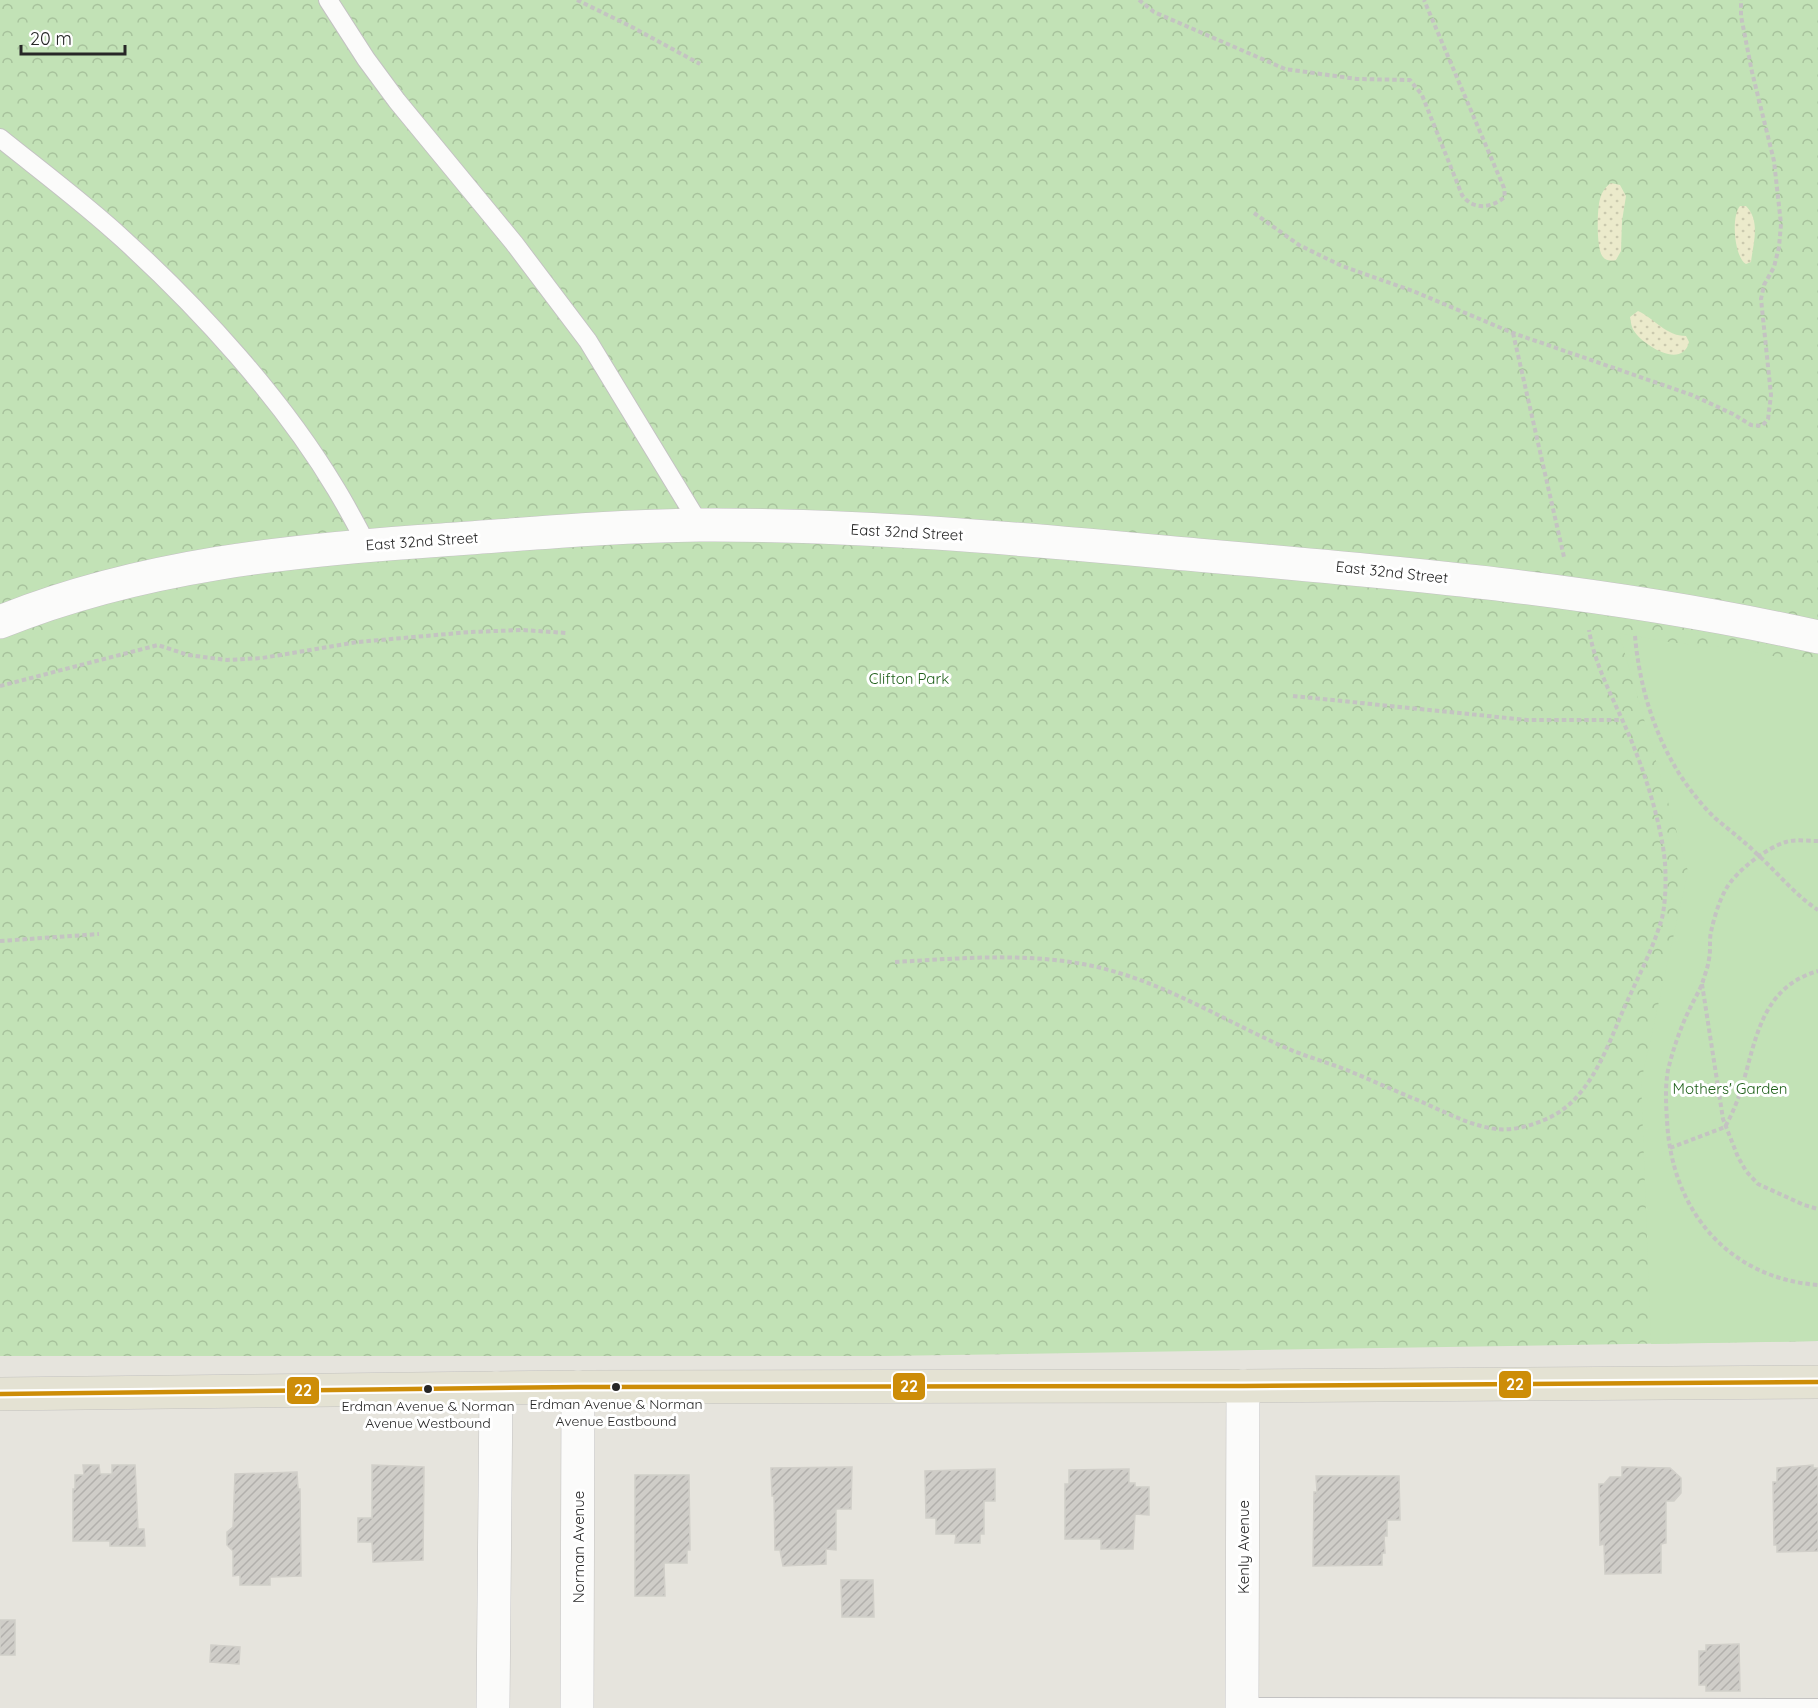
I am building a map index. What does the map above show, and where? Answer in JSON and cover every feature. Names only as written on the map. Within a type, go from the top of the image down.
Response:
[{"type":"main road","points":[[0,1394],[578,1387],[1818,1382]]},
{"type":"street","name":"East 32nd Street","points":[[0,622],[68,596],[142,577],[238,560],[367,545],[568,531],[700,525],[966,534],[1432,576],[1633,601],[1747,621],[1818,637]]},
{"type":"street","name":"Kenly Avenue","points":[[1242,1708],[1243,1386]]},
{"type":"street","name":"Norman Avenue","points":[[577,1708],[578,1387]]},
{"type":"street","points":[[493,1708],[496,1388]]},
{"type":"lane","points":[[328,0],[384,84],[588,340],[700,525]]},
{"type":"lane","points":[[0,138],[122,238],[209,324],[293,425],[336,488],[367,545]]},
{"type":"lane","points":[[1242,1708],[1818,1708]]},
{"type":"path","points":[[577,0],[700,64]]},
{"type":"path","points":[[1139,0],[1154,12],[1285,69],[1356,79],[1410,80],[1422,95],[1462,195],[1468,202],[1480,207],[1496,205],[1505,196],[1504,188],[1424,0]]},
{"type":"path","points":[[1254,213],[1285,236],[1320,257],[1413,291],[1513,333],[1692,395],[1751,425],[1762,426],[1768,419],[1770,374],[1761,299],[1764,285],[1777,257],[1781,224],[1774,161],[1752,72],[1741,16],[1741,0]]},
{"type":"path","points":[[1513,333],[1565,564]]},
{"type":"path","points":[[895,962],[992,957],[1058,960],[1108,970],[1159,986],[1286,1048],[1349,1071],[1471,1123],[1499,1129],[1521,1127],[1545,1120],[1567,1108],[1583,1090],[1601,1059],[1652,946],[1662,916],[1665,891],[1664,860],[1655,816],[1635,748],[1592,649],[1587,621]]},
{"type":"path","points":[[0,686],[158,645],[188,655],[227,660],[262,658],[358,642],[470,632],[522,630],[567,633]]},
{"type":"path","points":[[1635,635],[1638,666],[1651,718],[1664,747],[1683,779],[1714,816],[1759,856],[1793,891],[1818,910]]},
{"type":"path","points":[[1293,696],[1517,720],[1621,720]]},
{"type":"path","points":[[1818,841],[1787,842],[1759,856],[1738,873],[1726,889],[1711,934],[1710,958],[1702,984],[1679,1034],[1668,1072],[1666,1105],[1670,1148],[1687,1201],[1715,1241],[1752,1267],[1804,1284],[1818,1285]]},
{"type":"path","points":[[0,941],[99,934]]},
{"type":"path","points":[[1670,1148],[1725,1127],[1735,1107],[1752,1048],[1769,1005],[1781,991],[1797,979],[1818,971]]},
{"type":"path","points":[[1702,984],[1721,1112],[1725,1127],[1746,1171],[1758,1184],[1818,1209]]},
{"type":"green space","name":"Clifton Park","points":[[0,0],[1818,0],[1818,1341],[886,1356],[0,1356]]},
{"type":"green space","name":"Mothers' Garden","points":[[1619,633],[1675,643],[1741,649],[1818,666],[1818,1341],[1651,1344],[1641,1082],[1688,871]]},
{"type":"sand","points":[[1611,183],[1620,185],[1626,196],[1621,251],[1616,260],[1610,261],[1601,253],[1598,220],[1601,196]]},
{"type":"sand","points":[[1740,206],[1746,206],[1751,212],[1755,226],[1751,262],[1746,264],[1739,253],[1735,236],[1735,218]]},
{"type":"sand","points":[[1638,311],[1672,333],[1686,336],[1689,342],[1685,350],[1671,355],[1645,343],[1631,324],[1630,317]]},
{"type":"building","points":[[83,1465],[99,1465],[100,1474],[112,1474],[112,1465],[135,1465],[138,1529],[144,1529],[145,1546],[110,1546],[110,1541],[73,1541],[73,1489],[75,1489],[75,1475],[84,1475]]},
{"type":"building","points":[[372,1465],[424,1467],[423,1560],[373,1562],[372,1542],[358,1542],[358,1518],[372,1518]]},
{"type":"building","points":[[1813,1465],[1813,1468],[1818,1468],[1818,1551],[1777,1552],[1777,1545],[1774,1545],[1773,1482],[1777,1482],[1777,1468]]},
{"type":"building","points":[[852,1467],[851,1509],[836,1509],[836,1550],[826,1549],[826,1564],[783,1566],[780,1550],[775,1550],[771,1468]]},
{"type":"building","points":[[1622,1467],[1670,1468],[1681,1478],[1681,1493],[1674,1501],[1666,1501],[1666,1543],[1661,1544],[1661,1573],[1605,1574],[1604,1544],[1600,1545],[1599,1484],[1604,1484],[1610,1477],[1622,1477]]},
{"type":"building","points":[[995,1469],[995,1501],[984,1501],[984,1534],[980,1534],[980,1543],[955,1543],[956,1534],[936,1534],[936,1518],[926,1518],[925,1471]]},
{"type":"building","points":[[1129,1469],[1129,1483],[1135,1483],[1135,1487],[1149,1487],[1149,1515],[1135,1514],[1133,1549],[1101,1549],[1101,1539],[1065,1539],[1065,1484],[1069,1484],[1069,1470]]},
{"type":"building","points":[[297,1472],[298,1489],[300,1489],[301,1576],[270,1577],[270,1585],[240,1585],[240,1575],[233,1576],[233,1551],[227,1545],[227,1532],[233,1527],[235,1474]]},
{"type":"building","points":[[635,1475],[689,1475],[690,1550],[687,1550],[687,1563],[664,1563],[665,1596],[635,1596]]},
{"type":"building","points":[[1316,1476],[1399,1476],[1400,1520],[1387,1520],[1382,1565],[1313,1566]]},
{"type":"building","points":[[841,1580],[873,1580],[874,1617],[842,1617]]},
{"type":"building","points":[[0,1620],[15,1620],[15,1655],[0,1655]]},
{"type":"building","points":[[1739,1644],[1740,1691],[1706,1691],[1706,1685],[1699,1685],[1699,1651],[1706,1651],[1706,1645]]},
{"type":"building","points":[[211,1645],[240,1647],[239,1664],[210,1662]]},
{"type":"transit line","name":"22","points":[[0,1394],[578,1387],[1818,1382]]},
{"type":"place","name":"Erdman Avenue & Norman Avenue Eastbound","points":[[616,1387]]},
{"type":"place","name":"Erdman Avenue & Norman Avenue Westbound","points":[[428,1389]]}]
